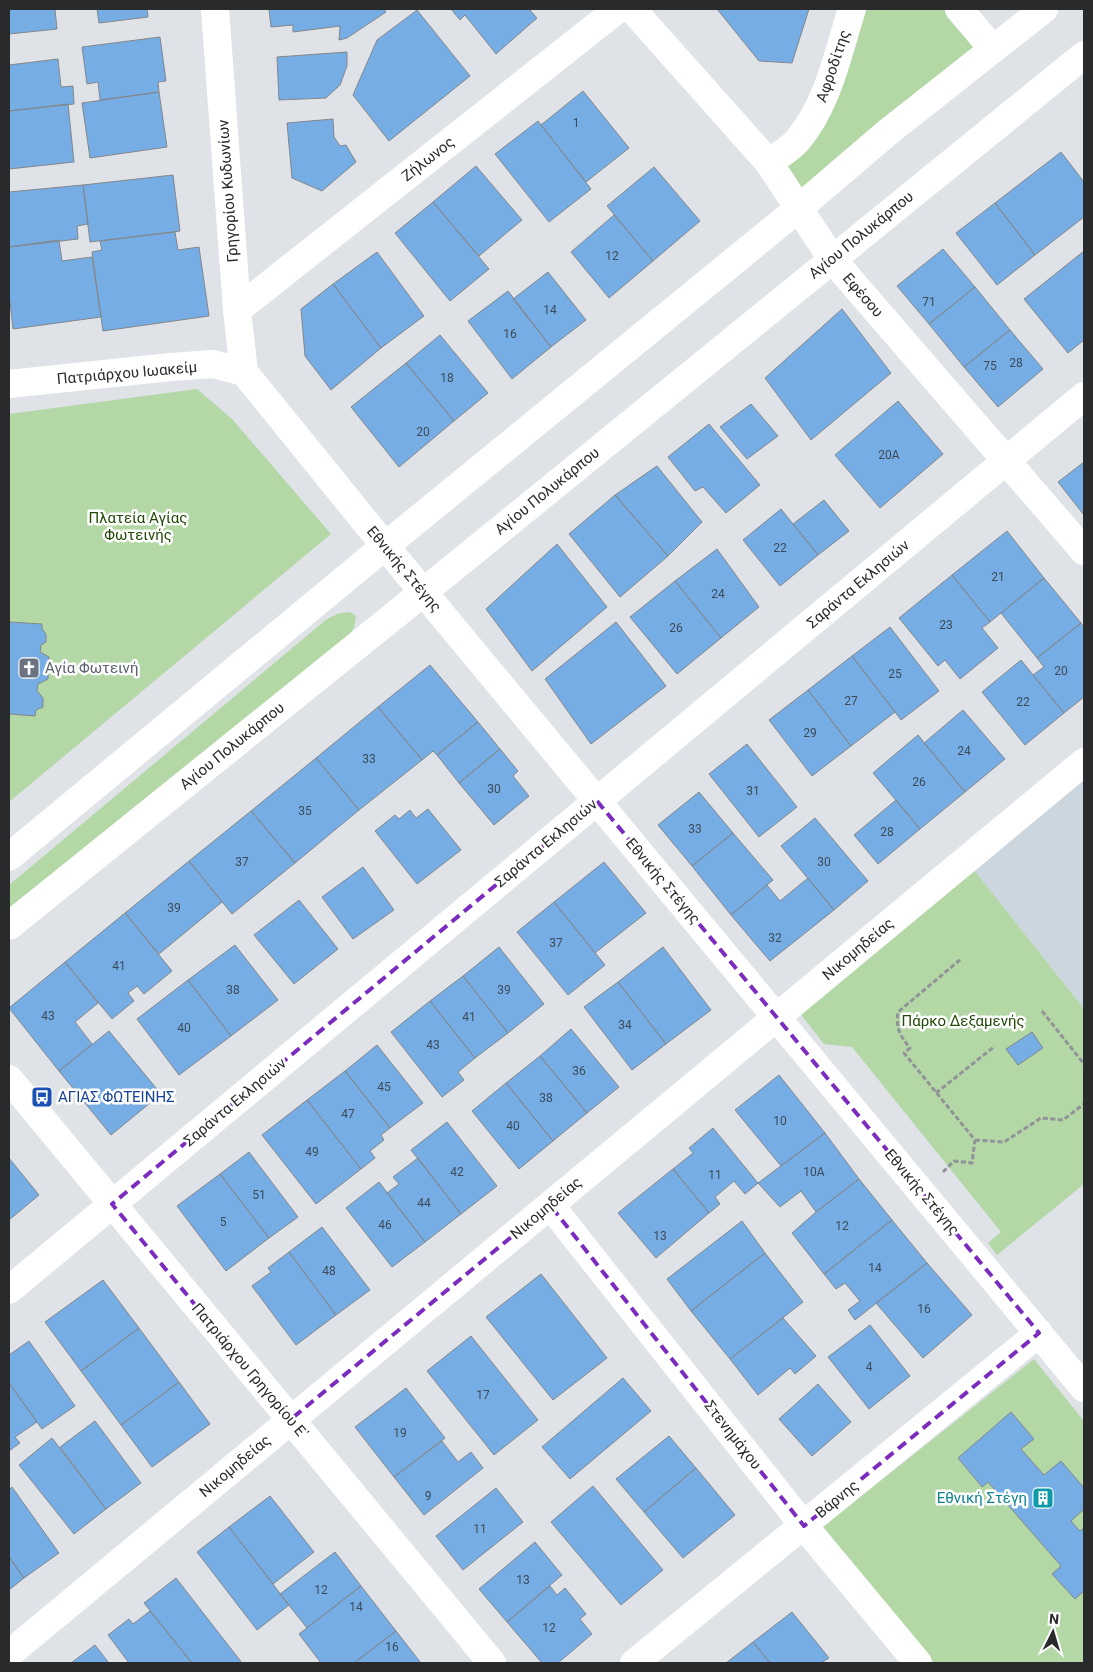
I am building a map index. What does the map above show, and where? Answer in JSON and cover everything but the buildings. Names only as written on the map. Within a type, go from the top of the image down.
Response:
[{"type":"street","name":"Γρηγορίου Κυδωνίων","points":[[215,9],[237,310],[244,372]]},
{"type":"street","name":"Ζήλωνος","points":[[237,310],[618,9]]},
{"type":"street","name":"Εφέσου","points":[[632,9],[769,163],[832,259],[1084,551]]},
{"type":"street","name":"Αφροδίτης","points":[[769,163],[796,142],[816,114],[830,79],[852,9]]},
{"type":"street","points":[[960,9],[993,49]]},
{"type":"street","points":[[9,857],[385,546],[799,208],[888,132],[1044,9]]},
{"type":"street","name":"Αγίου Πολυκάρπου","points":[[9,926],[424,592],[1084,55]]},
{"type":"street","name":"Πατριάρχου Ιωακείμ","points":[[9,384],[213,364],[244,372]]},
{"type":"street","name":"Εθνικής Στέγης","points":[[244,372],[385,546],[1084,1388]]},
{"type":"street","name":"Σαράντα Εκλησιών","points":[[9,1290],[1084,396]]},
{"type":"street","name":"Νικομηδείας","points":[[9,1654],[1084,762]]},
{"type":"street","name":"Πατριάρχου Γρηγορίου Ε΄","points":[[9,1079],[492,1663]]},
{"type":"street","name":"Στενημάχου","points":[[550,1205],[804,1526],[918,1663]]},
{"type":"street","name":"Βάρνης","points":[[634,1663],[1039,1333]]},
{"type":"path","points":[[961,960],[898,1012],[897,1021],[899,1034],[910,1048],[904,1053],[975,1140],[1004,1142],[1040,1118],[1063,1120],[1084,1104]]},
{"type":"path","points":[[1042,1011],[1084,1064]]},
{"type":"path","points":[[936,1093],[995,1046]]},
{"type":"path","points":[[932,1204],[934,1183],[954,1161],[972,1162],[975,1140]]},
{"type":"highlighted area","points":[[597,801],[1039,1333],[804,1526],[550,1205],[290,1420],[112,1204]]},
{"type":"shaded area","points":[[1084,779],[1084,1009],[974,870]]},
{"type":"green space","points":[[852,9],[959,9],[993,49],[799,208],[769,163],[796,142]]},
{"type":"green space","name":"Πλατεία Αγίας Φωτεινής","points":[[197,389],[232,419],[331,534],[9,802],[9,414]]},
{"type":"green space","points":[[347,612],[356,616],[354,628],[348,637],[9,908],[9,885],[327,619]]},
{"type":"green space","name":"Πάρκο Δεξαμενής","points":[[974,870],[1084,1009],[1084,1184],[997,1255],[988,1243],[1001,1232],[852,1047],[824,1044],[798,1011]]},
{"type":"green space","points":[[1034,1359],[1084,1421],[1084,1663],[934,1663],[821,1528]]},
{"type":"place","name":"Αγία Φωτεινή","points":[[29,668]]},
{"type":"place","name":"ΑΓΙΑΣ ΦΩΤΕΙΝΗΣ","points":[[42,1097]]},
{"type":"place","name":"Εθνική Στέγη","points":[[1043,1498]]}]
